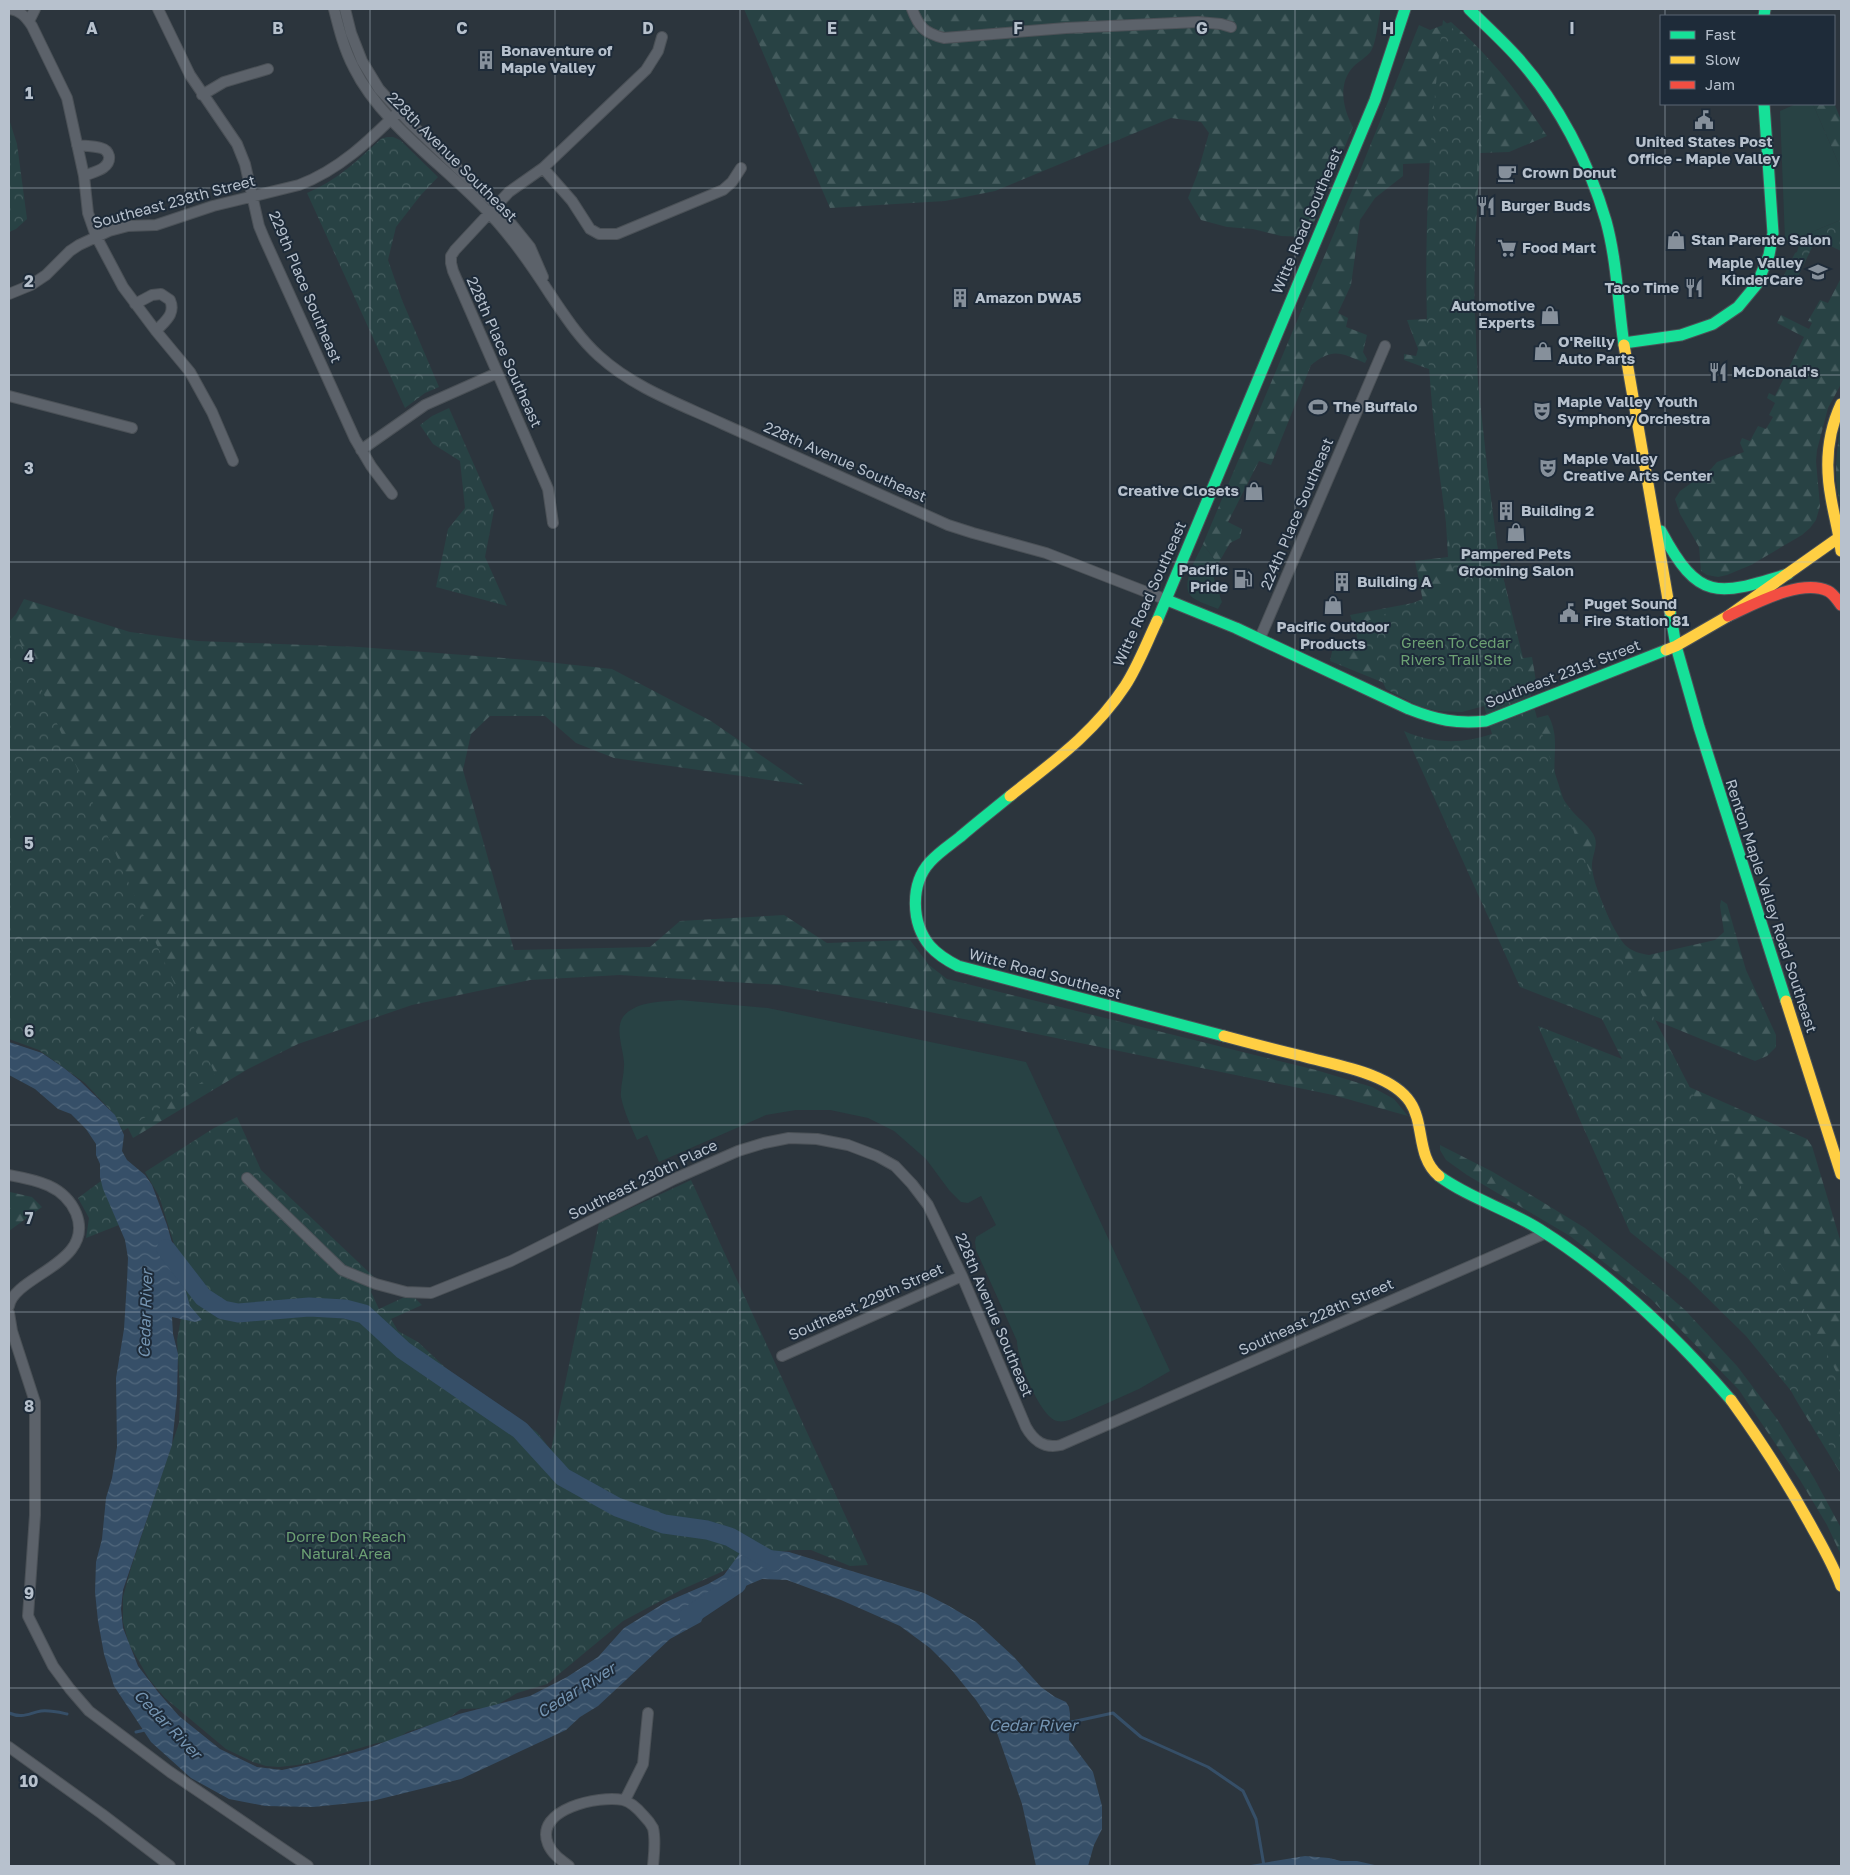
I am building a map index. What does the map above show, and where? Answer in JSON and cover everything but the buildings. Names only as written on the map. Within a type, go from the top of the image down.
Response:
[{"type":"main road","name":"Witte Road Southeast","points":[[1405,9],[1375,100],[1167,600],[1126,685],[1096,725],[1072,747],[935,857],[926,867],[919,882],[915,904],[916,916],[924,938],[936,952],[958,966],[1378,1078],[1393,1086],[1411,1101],[1417,1115],[1424,1152],[1435,1173],[1457,1187],[1546,1234],[1611,1279],[1670,1333],[1705,1369],[1757,1436],[1792,1488],[1841,1586]]},
{"type":"main road","name":"Renton Maple Valley Road Southeast","points":[[1469,9],[1518,58],[1558,112],[1581,153],[1606,221],[1615,264],[1624,343],[1676,646],[1699,727],[1841,1174]]},
{"type":"main road","points":[[1624,343],[1680,335],[1709,326],[1732,312],[1759,282],[1770,252],[1772,230],[1764,105]]},
{"type":"main road","points":[[1841,404],[1829,442],[1827,469],[1833,510],[1841,536],[1841,551]]},
{"type":"main road","points":[[1654,518],[1676,559],[1696,580],[1708,587],[1724,590],[1788,574]]},
{"type":"main road","name":"Southeast 231st Street","points":[[1167,600],[1260,638],[1409,709],[1438,721],[1462,724],[1486,721],[1676,646],[1728,616],[1841,536]]},
{"type":"main road","points":[[1728,616],[1784,593],[1814,588],[1826,590],[1841,605]]},
{"type":"street","points":[[9,9],[20,13],[29,21],[66,98],[84,176],[88,213],[96,236],[112,269],[135,304],[190,372],[212,412],[233,461]]},
{"type":"street","points":[[29,21],[35,9]]},
{"type":"street","name":"229th Place Southeast","points":[[158,9],[190,75],[237,144],[245,164],[259,226],[264,238],[361,450],[392,494]]},
{"type":"street","name":"228th Avenue Southeast","points":[[334,9],[341,38],[354,69],[368,92],[391,118],[493,210]]},
{"type":"street","name":"228th Avenue Southeast","points":[[345,9],[351,33],[362,61],[379,89],[493,210],[565,317],[583,340],[614,368],[644,387],[948,525],[973,534],[1046,553],[1167,600]]},
{"type":"street","points":[[912,9],[920,26],[927,33],[944,38],[1066,28],[1198,22],[1221,24],[1231,28]]},
{"type":"street","name":"228th Place Southeast","points":[[553,523],[548,488],[496,373],[453,271],[452,256],[460,243],[518,185],[544,168],[646,70],[658,51],[662,37]]},
{"type":"street","points":[[202,94],[224,82],[268,69]]},
{"type":"street","name":"Southeast 238th Street","points":[[9,294],[31,285],[46,275],[70,251],[96,236],[128,226],[156,225],[172,221],[183,215],[213,206],[299,185],[326,174],[345,161],[399,111]]},
{"type":"street","points":[[77,145],[102,148],[109,155],[109,162],[106,167],[84,176]]},
{"type":"street","points":[[544,168],[572,201],[590,229],[599,234],[609,235],[616,234],[723,190],[732,182],[741,168]]},
{"type":"street","points":[[135,304],[152,295],[161,294],[170,300],[171,314],[156,330]]},
{"type":"street","name":"224th Place Southeast","points":[[1260,638],[1385,346]]},
{"type":"street","points":[[361,450],[425,406],[496,373]]},
{"type":"street","points":[[9,396],[132,428]]},
{"type":"street","name":"Southeast 230th Place","points":[[247,1178],[342,1270],[376,1284],[406,1292],[431,1293],[511,1261],[674,1179],[738,1151],[764,1142],[790,1138],[817,1140],[848,1145],[877,1156]]},
{"type":"street","name":"228th Avenue Southeast","points":[[877,1156],[895,1166],[928,1205],[962,1276],[1026,1427],[1032,1436],[1041,1444],[1056,1446],[1098,1428]]},
{"type":"street","points":[[9,1175],[36,1180],[55,1188],[71,1203],[77,1216],[78,1226],[74,1245],[67,1255],[21,1290],[13,1298],[9,1306]]},
{"type":"street","name":"Southeast 228th Street","points":[[1098,1428],[1546,1234]]},
{"type":"street","name":"Southeast 229th Street","points":[[782,1356],[962,1276]]},
{"type":"street","points":[[9,1313],[12,1332],[35,1402],[35,1515],[28,1616],[53,1666],[89,1710],[170,1772],[308,1866]]},
{"type":"street","points":[[625,1800],[643,1764],[648,1713]]},
{"type":"street","points":[[9,1747],[170,1866]]},
{"type":"street","points":[[569,1866],[555,1855],[548,1845],[546,1836],[551,1820],[558,1813],[593,1800],[606,1798],[625,1800],[643,1814],[653,1827],[655,1845],[653,1866]]},
{"type":"green space","points":[[744,9],[1380,9],[1380,13],[1376,38],[1371,51],[1354,66],[1345,80],[1344,104],[1353,127],[1308,237],[1281,236],[1253,229],[1227,227],[1201,220],[1188,198],[1209,133],[1201,122],[1171,118],[995,191],[945,201],[830,208]]},
{"type":"green space","name":"Green To Cedar Rivers Trail Site","points":[[1443,20],[1485,57],[1475,198],[1474,292],[1478,383],[1493,520],[1501,568],[1521,658],[1537,718],[1575,835],[1635,981],[1841,1381],[1841,1462],[1792,1392],[1746,1336],[1686,1277],[1630,1232],[1538,1026],[1622,1059],[1602,1019],[1520,987],[1404,731],[1426,738],[1448,741],[1470,740],[1492,734],[1484,706],[1462,712],[1438,711],[1419,706],[1386,689],[1357,625],[1456,586],[1437,450],[1431,395],[1427,324],[1428,193],[1434,106]]},
{"type":"green space","points":[[1451,22],[1479,48],[1503,76],[1547,136],[1509,152],[1480,153],[1475,245],[1474,317],[1477,390],[1499,560],[1523,658],[1532,657],[1536,681],[1487,704],[1441,706],[1330,661],[1333,647],[1359,647],[1350,615],[1423,601],[1415,561],[1448,557],[1437,372],[1404,360],[1404,354],[1416,356],[1418,349],[1407,320],[1428,319],[1431,163],[1403,164],[1403,176],[1375,198],[1360,220],[1351,285],[1338,313],[1348,318],[1346,327],[1367,335],[1363,352],[1367,359],[1365,363],[1343,354],[1331,354],[1311,365],[1271,465],[1259,461],[1228,522],[1242,529],[1240,538],[1230,543],[1218,564],[1203,544],[1353,188],[1419,25],[1430,30]]},
{"type":"green space","points":[[1794,105],[1813,105],[1841,169],[1841,220],[1785,241],[1780,111]]},
{"type":"green space","points":[[1813,105],[1835,105],[1841,120],[1841,169]]},
{"type":"green space","points":[[9,119],[17,144],[27,219],[16,229],[9,232]]},
{"type":"green space","points":[[387,137],[400,140],[438,177],[420,196],[396,227],[388,260],[402,300],[439,387],[425,393],[405,408],[307,193],[337,176],[381,139]]},
{"type":"green space","points":[[1841,220],[1841,251],[1816,239],[1794,285],[1782,279],[1797,252],[1802,236]]},
{"type":"green space","points":[[1841,278],[1841,384],[1828,408],[1817,450],[1816,461],[1820,506],[1816,520],[1802,535],[1751,565],[1727,575],[1718,577],[1707,575],[1701,571],[1699,547],[1680,514],[1675,499],[1680,491],[1711,469],[1717,462],[1744,452],[1740,443],[1742,438],[1750,441],[1758,426],[1766,429],[1773,417],[1769,415],[1775,403],[1767,398],[1769,393],[1775,396],[1804,337],[1777,323],[1781,315],[1809,329],[1812,323],[1808,321],[1820,300],[1828,303]]},
{"type":"green space","points":[[449,408],[494,510],[485,557],[507,606],[436,587],[448,529],[465,508],[460,461],[433,444],[420,425],[432,416]]},
{"type":"green space","points":[[1841,423],[1841,505],[1836,475]]},
{"type":"green space","points":[[1203,544],[1218,564],[1214,578],[1222,602],[1218,609],[1193,598],[1187,587],[1190,572]]},
{"type":"green space","points":[[24,599],[130,632],[198,641],[359,647],[528,660],[612,669],[711,721],[804,785],[614,758],[576,743],[545,716],[490,716],[471,734],[463,770],[514,950],[650,947],[680,921],[784,915],[827,943],[910,940],[929,965],[947,979],[1316,1070],[1372,1087],[1394,1099],[1408,1116],[1333,1095],[891,1004],[781,985],[620,975],[530,980],[412,1005],[298,1044],[248,1069],[133,1138],[121,1114],[9,622]]},
{"type":"green space","points":[[9,617],[215,1074],[123,1131],[113,1113],[85,1083],[39,1050],[9,1039]]},
{"type":"green space","points":[[1548,715],[1554,732],[1557,786],[1567,805],[1588,827],[1595,838],[1596,845],[1592,864],[1593,876],[1604,908],[1620,938],[1630,949],[1649,955],[1715,940],[1724,932],[1720,906],[1721,900],[1727,904],[1746,970],[1776,1035],[1776,1047],[1767,1056],[1755,1061],[1630,1010],[1525,721]]},
{"type":"green space","points":[[680,1000],[768,1008],[1026,1062],[1170,1371],[1139,1389],[1072,1419],[1057,1421],[1050,1417],[1036,1398],[1030,1385],[1021,1360],[1017,1341],[976,1250],[976,1237],[996,1225],[981,1196],[968,1203],[961,1202],[949,1190],[926,1159],[894,1131],[868,1118],[830,1110],[796,1110],[766,1115],[659,1162],[647,1135],[637,1140],[624,1108],[621,1097],[624,1060],[620,1041],[620,1022],[628,1012],[642,1005]]},
{"type":"green space","points":[[1662,1075],[1807,1139],[1812,1146],[1841,1243],[1841,1474],[1778,1367]]},
{"type":"green space","name":"Dorre Don Reach Natural Area","points":[[237,1117],[261,1170],[375,1278],[371,1292],[379,1309],[411,1294],[422,1305],[391,1319],[398,1331],[418,1342],[468,1392],[483,1402],[510,1414],[537,1432],[551,1450],[599,1223],[691,1180],[868,1565],[850,1566],[811,1550],[764,1553],[683,1589],[623,1621],[547,1684],[517,1693],[492,1708],[461,1709],[446,1720],[407,1732],[394,1741],[377,1743],[297,1765],[266,1766],[226,1749],[165,1698],[149,1679],[129,1644],[123,1622],[123,1597],[179,1423],[180,1390],[177,1340],[187,1285],[159,1196],[145,1172],[214,1128]]},
{"type":"green space","points":[[1440,1145],[1493,1172],[1585,1228],[1685,1310],[1737,1366],[1777,1419],[1814,1478],[1841,1528],[1841,1555],[1827,1525],[1800,1480],[1739,1390],[1651,1299],[1570,1236],[1467,1175],[1446,1160],[1440,1150]]},
{"type":"green space","points":[[101,1181],[119,1225],[86,1238],[89,1218],[78,1198]]},
{"type":"green space","points":[[9,1193],[32,1197],[42,1207],[9,1231]]},
{"type":"water","name":"Cedar River","points":[[9,1042],[42,1053],[64,1068],[115,1115],[124,1135],[122,1151],[127,1160],[145,1175],[152,1185],[167,1225],[190,1306],[202,1320],[195,1322],[172,1317],[173,1334],[178,1354],[177,1396],[172,1445],[123,1590],[121,1609],[123,1628],[138,1666],[179,1716],[220,1749],[257,1767],[282,1770],[363,1750],[459,1714],[530,1696],[567,1677],[598,1657],[624,1628],[666,1602],[724,1575],[740,1553],[769,1550],[789,1552],[924,1593],[949,1606],[976,1622],[1014,1657],[1041,1687],[1066,1702],[1070,1714],[1069,1740],[1093,1772],[1102,1806],[1102,1829],[1094,1845],[1088,1866],[1036,1866],[1022,1804],[996,1730],[976,1700],[950,1668],[930,1648],[900,1626],[841,1600],[787,1580],[762,1579],[710,1601],[701,1622],[670,1639],[598,1706],[580,1717],[566,1730],[461,1779],[372,1801],[313,1807],[265,1806],[229,1799],[191,1778],[151,1742],[114,1686],[104,1654],[98,1621],[95,1592],[96,1562],[102,1539],[106,1498],[112,1478],[117,1447],[116,1378],[124,1329],[128,1258],[125,1240],[103,1189],[100,1177],[100,1164],[96,1155],[96,1144],[86,1129],[71,1114],[58,1109],[35,1089],[9,1075]]},
{"type":"water","points":[[1305,1856],[1341,1861],[1357,1861],[1379,1866],[1245,1866]]},
{"type":"waterway","name":"Cedar River","points":[[166,1249],[203,1297],[223,1310],[238,1313],[309,1307],[345,1309],[364,1314],[403,1350],[520,1430],[563,1477],[617,1507],[664,1524],[707,1530],[730,1537],[773,1562]]},
{"type":"waterway","name":"Cedar River","points":[[689,1616],[737,1584]]},
{"type":"waterway","points":[[9,1713],[22,1716],[41,1711],[67,1714]]},
{"type":"waterway","points":[[1067,1723],[1113,1713],[1141,1737],[1208,1767],[1243,1791],[1256,1819],[1264,1866]]},
{"type":"waterway","points":[[136,1732],[145,1730]]},
{"type":"traffic: fast","points":[[1157,621],[1375,100],[1405,9]]},
{"type":"traffic: fast","points":[[1469,9],[1533,76],[1559,114],[1581,155],[1599,199],[1610,236],[1624,345]]},
{"type":"traffic: fast","points":[[1764,15],[1765,9]]},
{"type":"traffic: fast","points":[[1624,343],[1681,335],[1713,324],[1738,307],[1757,284],[1769,255],[1773,233],[1764,105]]},
{"type":"traffic: fast","points":[[1661,531],[1674,554],[1687,571],[1699,582],[1712,587],[1727,589],[1744,587],[1788,574]]},
{"type":"traffic: fast","points":[[1167,600],[1236,628],[1409,709],[1429,716],[1465,722],[1486,721],[1666,650]]},
{"type":"traffic: fast","points":[[1670,611],[1676,646],[1699,727],[1786,1001]]},
{"type":"traffic: fast","points":[[1010,796],[937,855],[923,871],[916,892],[916,915],[919,926],[930,946],[943,958],[958,966],[1224,1036]]},
{"type":"traffic: fast","points":[[1439,1176],[1463,1191],[1539,1229],[1592,1266],[1665,1329],[1731,1400]]},
{"type":"traffic: slow","points":[[1624,345],[1670,611]]},
{"type":"traffic: slow","points":[[1841,404],[1836,415],[1828,450],[1829,486],[1841,551]]},
{"type":"traffic: slow","points":[[1666,650],[1728,616],[1841,536]]},
{"type":"traffic: slow","points":[[1010,796],[1072,746],[1113,703],[1130,678],[1157,621]]},
{"type":"traffic: slow","points":[[1786,1001],[1841,1174]]},
{"type":"traffic: slow","points":[[1224,1036],[1345,1067],[1376,1077],[1390,1084],[1401,1092],[1415,1111],[1427,1160],[1439,1176]]},
{"type":"traffic: slow","points":[[1731,1400],[1792,1492],[1827,1554],[1841,1586]]},
{"type":"traffic: jam","points":[[1728,616],[1777,594],[1804,588],[1817,588],[1828,591],[1834,595],[1841,605]]},
{"type":"place","name":"Bonaventure of Maple Valley","points":[[486,60]]},
{"type":"place","name":"United States Post Office - Maple Valley","points":[[1704,120]]},
{"type":"place","name":"Crown Donut","points":[[1507,173]]},
{"type":"place","name":"Burger Buds","points":[[1486,206]]},
{"type":"place","name":"Stan Parente Salon","points":[[1676,240]]},
{"type":"place","name":"Food Mart","points":[[1507,248]]},
{"type":"place","name":"Maple Valley KinderCare","points":[[1818,272]]},
{"type":"place","name":"Taco Time","points":[[1694,288]]},
{"type":"place","name":"Amazon DWA5","points":[[960,298]]},
{"type":"place","name":"Automotive Experts","points":[[1550,315]]},
{"type":"place","name":"O'Reilly Auto Parts","points":[[1543,351]]},
{"type":"place","name":"McDonald's","points":[[1718,372]]},
{"type":"place","name":"The Buffalo","points":[[1318,407]]},
{"type":"place","name":"Maple Valley Youth Symphony Orchestra","points":[[1542,411]]},
{"type":"place","name":"Maple Valley Creative Arts Center","points":[[1548,468]]},
{"type":"place","name":"Creative Closets","points":[[1254,491]]},
{"type":"place","name":"Building 2","points":[[1506,511]]},
{"type":"place","name":"Pampered Pets Grooming Salon","points":[[1516,532]]},
{"type":"place","name":"Pacific Pride","points":[[1243,579]]},
{"type":"place","name":"Building A","points":[[1342,582]]},
{"type":"place","name":"Pacific Outdoor Products","points":[[1333,605]]},
{"type":"place","name":"Puget Sound Fire Station 81","points":[[1569,613]]}]
